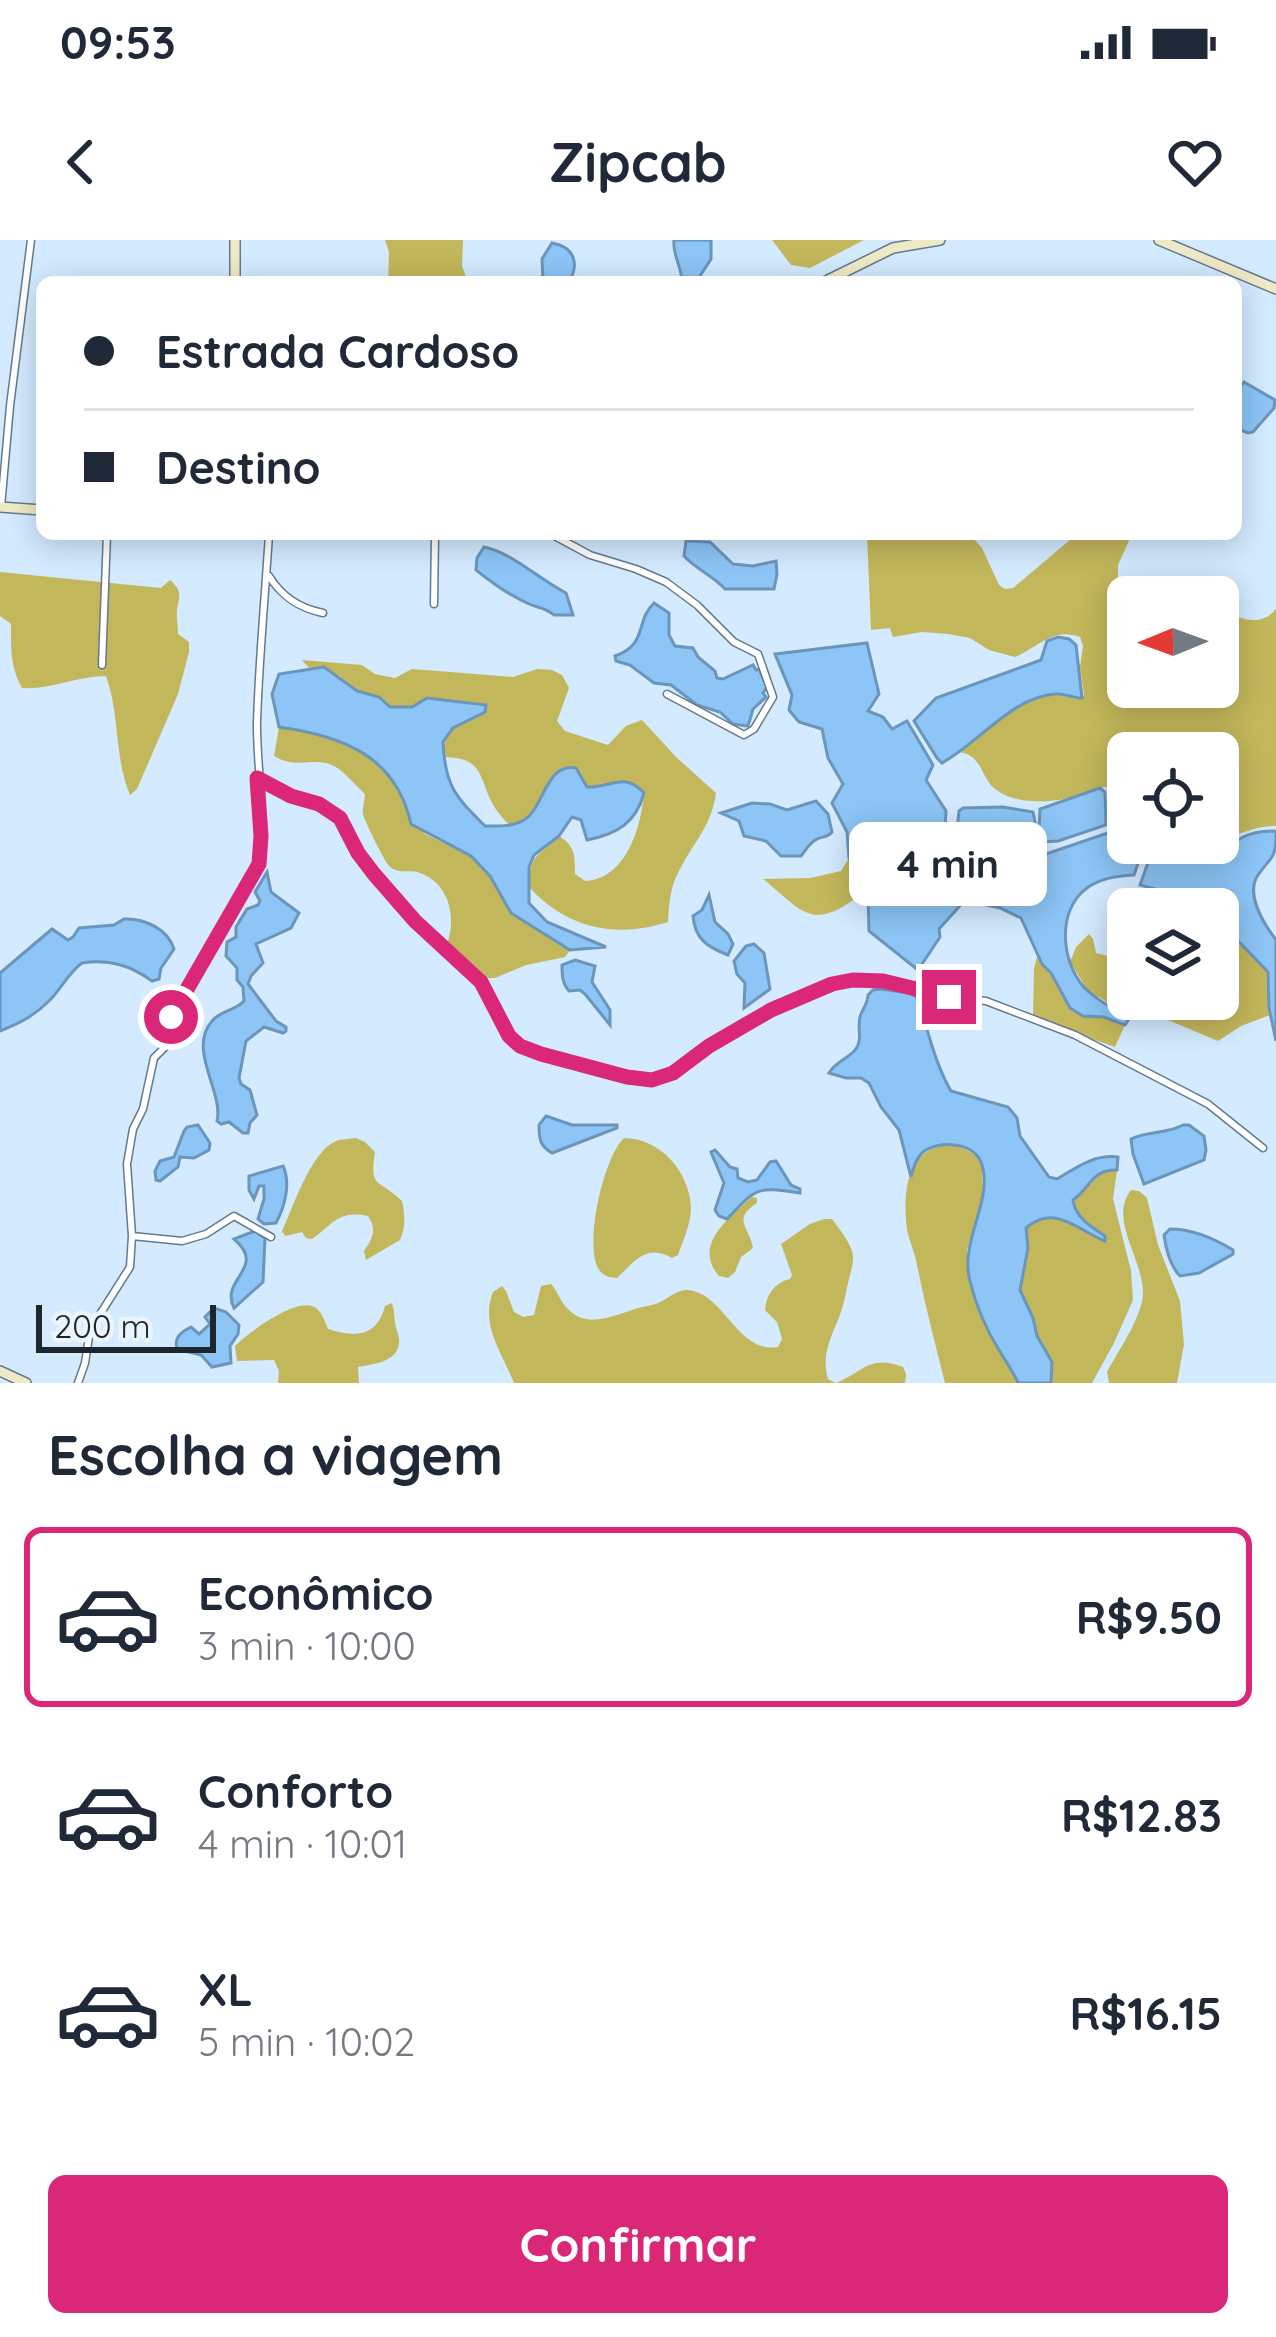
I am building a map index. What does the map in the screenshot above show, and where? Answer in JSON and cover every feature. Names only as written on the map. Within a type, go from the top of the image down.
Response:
[{"type":"main road","points":[[235,240],[236,276]]},
{"type":"main road","points":[[836,276],[880,253],[913,242],[940,240]]},
{"type":"main road","points":[[1159,240],[1276,290]]},
{"type":"main road","points":[[0,507],[36,510]]},
{"type":"main road","points":[[0,1371],[26,1383]]},
{"type":"street","points":[[0,507],[31,240]]},
{"type":"street","points":[[101,665],[107,540]]},
{"type":"street","points":[[78,1383],[91,1330],[130,1267],[127,1163],[154,1058],[169,1043],[172,1014],[259,864],[259,666],[269,540]]},
{"type":"street","points":[[434,604],[435,540]]},
{"type":"street","points":[[563,540],[666,582],[698,605],[729,637],[758,654],[773,698],[749,734],[738,733],[668,694]]},
{"type":"street","points":[[267,572],[286,597],[323,613]]},
{"type":"street","points":[[257,778],[340,818],[374,874],[415,921],[477,977],[505,1029],[525,1048],[642,1080],[663,1078],[725,1036],[802,996],[844,981],[883,981],[986,1001],[1075,1035],[1208,1104],[1263,1148]]},
{"type":"street","points":[[132,1236],[182,1241],[214,1231],[234,1216],[272,1237]]},
{"type":"shaded area","points":[[385,240],[463,240],[466,276],[388,276]]},
{"type":"shaded area","points":[[772,240],[864,240],[810,268],[791,265]]},
{"type":"shaded area","points":[[867,540],[975,540],[1005,589],[1013,588],[1070,540],[1129,540],[1118,576],[1107,576],[1107,708],[1239,708],[1239,617],[1259,620],[1276,609],[1276,826],[1239,834],[1239,732],[1107,732],[1107,787],[1062,799],[1028,801],[1007,796],[988,781],[974,758],[960,752],[1029,702],[1084,695],[1080,637],[1054,636],[1015,657],[989,650],[970,638],[922,632],[893,637],[890,628],[871,630]]},
{"type":"shaded area","points":[[0,572],[161,588],[170,580],[177,587],[178,634],[189,642],[189,652],[178,694],[137,789],[130,795],[106,676],[22,688],[13,665],[11,624],[0,616]]},
{"type":"shaded area","points":[[302,660],[362,665],[375,674],[395,678],[412,669],[513,677],[537,669],[552,670],[562,675],[569,688],[557,721],[565,731],[608,745],[626,726],[642,720],[716,793],[706,826],[675,879],[668,922],[629,929],[592,926],[559,912],[529,887],[533,862],[559,836],[573,852],[575,874],[585,881],[599,878],[621,862],[639,821],[644,793],[637,786],[624,782],[587,787],[576,768],[548,784],[529,817],[510,826],[493,805],[476,768],[465,760],[444,757],[450,733],[484,712],[486,705],[427,698],[412,707],[390,707],[379,697],[357,691],[338,675],[312,671]]},
{"type":"shaded area","points":[[279,727],[352,745],[384,768],[425,834],[471,856],[490,876],[511,913],[570,950],[565,957],[485,978],[447,944],[450,912],[437,883],[387,863],[363,814],[365,794],[334,766],[274,756]]},
{"type":"shaded area","points":[[849,858],[855,869],[857,897],[828,913],[806,912],[763,879],[810,878],[841,871]]},
{"type":"shaded area","points":[[1089,934],[1096,953],[1107,956],[1107,1003],[1090,994],[1070,962]]},
{"type":"shaded area","points":[[1239,942],[1268,972],[1270,1015],[1218,1041],[1168,1020],[1239,1020]]},
{"type":"shaded area","points":[[1038,954],[1070,1008],[1083,1016],[1125,1025],[1115,1047],[1033,1018]]},
{"type":"shaded area","points":[[356,1138],[375,1152],[375,1178],[402,1201],[404,1216],[400,1240],[366,1260],[364,1251],[373,1229],[368,1216],[342,1217],[312,1239],[302,1232],[285,1236],[282,1231],[319,1156],[336,1141]]},
{"type":"shaded area","points":[[624,1138],[650,1144],[671,1159],[685,1182],[691,1208],[678,1255],[648,1253],[617,1278],[600,1271],[593,1243],[603,1182]]},
{"type":"shaded area","points":[[953,1144],[977,1155],[982,1163],[983,1195],[967,1250],[975,1301],[1018,1383],[945,1383],[908,1234],[906,1200],[917,1162],[938,1146]]},
{"type":"shaded area","points":[[1117,1170],[1113,1199],[1131,1271],[1133,1300],[1092,1383],[1051,1383],[1052,1362],[1020,1290],[1027,1259],[1026,1228],[1053,1219],[1097,1238],[1105,1236],[1080,1216],[1073,1199],[1090,1179]]},
{"type":"shaded area","points":[[1131,1190],[1147,1198],[1158,1245],[1180,1301],[1184,1344],[1177,1383],[1109,1383],[1107,1372],[1142,1302],[1140,1274],[1123,1216]]},
{"type":"shaded area","points":[[752,1197],[757,1203],[745,1214],[744,1224],[753,1248],[728,1278],[719,1276],[712,1265],[712,1243],[724,1223]]},
{"type":"shaded area","points":[[832,1219],[853,1258],[826,1354],[828,1379],[836,1383],[514,1383],[494,1339],[489,1316],[493,1292],[502,1286],[514,1312],[523,1317],[534,1315],[541,1286],[551,1284],[566,1307],[591,1320],[655,1304],[683,1290],[700,1293],[752,1341],[778,1347],[782,1339],[777,1322],[765,1310],[772,1290],[792,1275],[781,1244]]},
{"type":"shaded area","points":[[392,1303],[397,1350],[383,1361],[358,1367],[359,1383],[278,1383],[274,1360],[237,1361],[235,1346],[293,1308],[312,1306],[328,1329],[356,1334],[377,1324],[385,1306]]},
{"type":"shaded area","points":[[874,1363],[903,1367],[906,1374],[905,1383],[836,1383]]},
{"type":"water","points":[[674,240],[711,240],[711,259],[700,276],[681,276]]},
{"type":"water","points":[[552,243],[565,248],[573,257],[571,276],[543,276],[542,259]]},
{"type":"water","points":[[1242,384],[1275,400],[1274,408],[1248,433],[1242,430]]},
{"type":"water","points":[[686,541],[710,542],[733,564],[776,561],[774,589],[725,589],[684,556]]},
{"type":"water","points":[[484,547],[505,554],[566,593],[573,615],[554,615],[531,605],[482,575],[476,570]]},
{"type":"water","points":[[654,603],[669,613],[669,635],[675,646],[693,648],[717,678],[753,665],[759,669],[766,697],[753,709],[748,726],[733,724],[671,685],[654,683],[616,661],[615,656],[637,639]]},
{"type":"water","points":[[1058,637],[1076,645],[1082,698],[1055,694],[1027,702],[942,763],[914,721],[936,698],[1041,660],[1047,641]]},
{"type":"water","points":[[867,643],[879,694],[868,711],[883,717],[892,729],[907,721],[933,765],[926,780],[946,811],[944,843],[987,857],[980,892],[967,898],[939,929],[940,937],[918,970],[869,931],[868,894],[849,858],[847,832],[832,803],[843,784],[828,758],[822,729],[799,722],[789,710],[792,695],[775,654]]},
{"type":"water","points":[[324,667],[390,707],[412,707],[427,698],[486,705],[485,712],[453,728],[443,742],[454,789],[485,826],[524,820],[551,779],[566,768],[576,768],[587,787],[624,782],[637,786],[644,793],[624,826],[587,840],[581,820],[572,817],[559,836],[534,855],[529,867],[529,903],[547,922],[606,947],[570,950],[511,913],[490,876],[471,856],[411,824],[393,781],[363,753],[325,736],[279,727],[272,694],[279,674]]},
{"type":"water","points":[[1100,788],[1105,792],[1106,825],[1043,842],[1040,809]]},
{"type":"water","points":[[816,801],[828,814],[832,832],[814,841],[801,856],[781,856],[766,841],[744,836],[739,821],[721,813],[752,803],[787,810]]},
{"type":"water","points":[[963,808],[1033,812],[1035,846],[993,850],[957,830]]},
{"type":"water","points":[[1276,831],[1274,852],[1258,875],[1254,891],[1276,940],[1276,1041],[1268,972],[1239,942],[1239,888],[1140,885],[1148,864],[1239,864],[1239,840]]},
{"type":"water","points":[[1107,833],[1107,864],[1138,864],[1134,875],[1109,878],[1087,888],[1077,898],[1066,925],[1072,969],[1093,996],[1107,1005],[1107,1018],[1083,1016],[1070,1008],[1021,918],[987,905],[997,857],[1046,854]]},
{"type":"water","points":[[267,872],[271,892],[299,913],[291,928],[256,944],[263,963],[248,984],[286,1031],[264,1027],[246,1041],[239,1078],[250,1090],[257,1115],[248,1133],[243,1133],[229,1122],[217,1121],[203,1045],[212,1021],[244,1001],[237,968],[226,956],[227,942],[236,937],[236,927],[247,909],[258,905],[255,892]]},
{"type":"water","points":[[709,895],[715,922],[733,944],[728,955],[703,941],[696,931],[693,916]]},
{"type":"water","points":[[124,919],[154,926],[171,942],[174,949],[159,979],[152,981],[119,964],[82,963],[38,1010],[0,1031],[0,973],[52,929],[68,940],[79,928],[114,925]]},
{"type":"water","points":[[754,944],[764,953],[770,989],[744,1008],[745,983],[734,961],[746,946]]},
{"type":"water","points":[[575,960],[595,966],[592,982],[610,1010],[610,1025],[585,994],[569,991],[565,985],[562,965]]},
{"type":"water","points":[[880,989],[920,999],[932,1046],[951,1091],[1008,1107],[1017,1118],[1020,1136],[1049,1177],[1057,1179],[1094,1159],[1118,1157],[1117,1170],[1097,1176],[1073,1200],[1080,1216],[1105,1241],[1056,1218],[1026,1228],[1028,1248],[1020,1290],[1052,1362],[1051,1383],[1018,1383],[975,1299],[969,1250],[984,1190],[977,1155],[955,1145],[929,1148],[918,1157],[911,1177],[899,1130],[869,1083],[829,1073],[856,1048],[868,995]]},
{"type":"water","points":[[546,1116],[572,1125],[617,1128],[552,1153],[540,1138],[539,1125]]},
{"type":"water","points":[[198,1125],[210,1143],[209,1150],[194,1158],[180,1157],[178,1167],[156,1180],[160,1161],[174,1157],[187,1127]]},
{"type":"water","points":[[1183,1125],[1204,1136],[1204,1160],[1144,1184],[1131,1139]]},
{"type":"water","points":[[715,1150],[737,1169],[738,1178],[748,1182],[757,1180],[776,1161],[800,1193],[759,1191],[727,1219],[719,1216],[715,1210],[724,1183],[711,1152]]},
{"type":"water","points":[[283,1166],[287,1187],[282,1209],[276,1223],[264,1224],[258,1219],[264,1186],[259,1186],[254,1199],[249,1176]]},
{"type":"water","points":[[1170,1229],[1211,1239],[1233,1254],[1199,1273],[1180,1276],[1166,1246],[1164,1235]]},
{"type":"water","points":[[255,1231],[265,1238],[263,1282],[234,1308],[232,1289],[246,1258],[234,1239]]},
{"type":"water","points":[[214,1308],[239,1325],[230,1346],[231,1363],[212,1367],[201,1355],[176,1345],[184,1331],[191,1327],[199,1334],[210,1324],[205,1317]]},
{"type":"route","points":[[171,1017],[259,864],[257,778],[291,796],[312,800],[340,818],[374,874],[415,921],[481,982],[509,1036],[541,1054],[652,1080],[673,1073],[771,1010],[832,984],[883,981],[949,997]]}]
